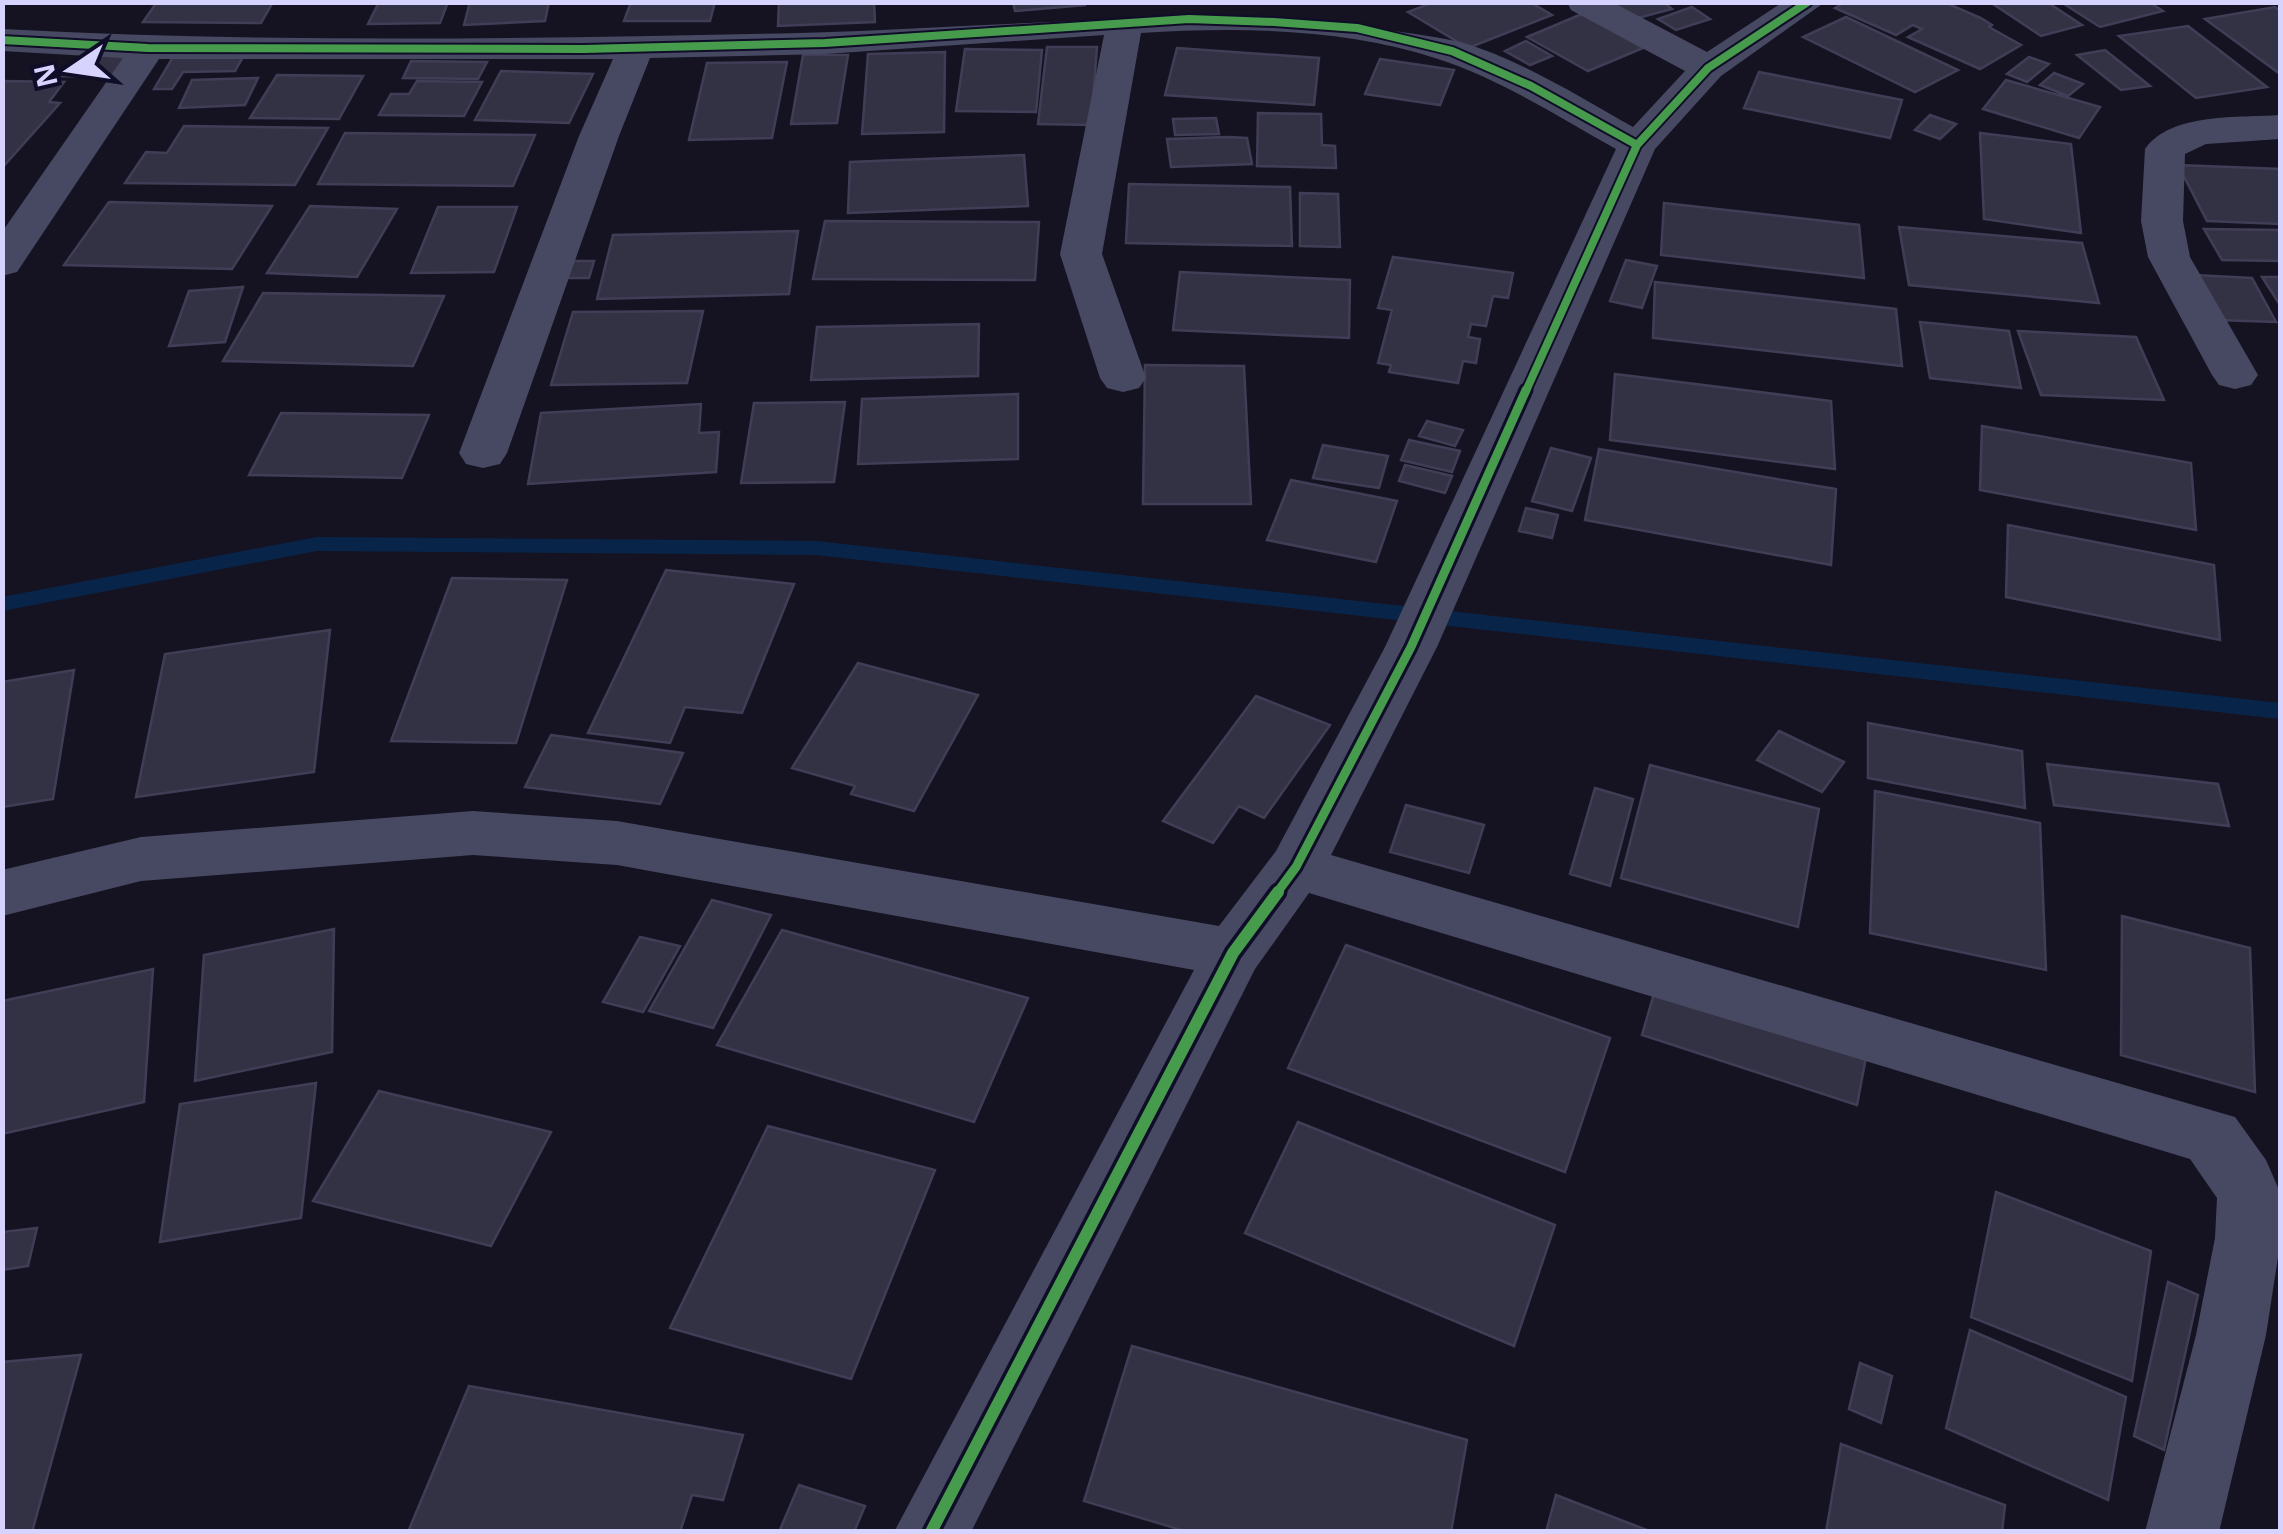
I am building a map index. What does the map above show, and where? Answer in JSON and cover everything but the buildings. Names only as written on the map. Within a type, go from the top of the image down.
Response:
[{"type":"street","points":[[1584,2],[1708,68]]},
{"type":"street","points":[[930,1532],[1233,953],[1296,868],[1411,648],[1637,145],[1708,68],[1808,2]]},
{"type":"street","points":[[2,40],[80,31],[148,48],[589,34],[636,48],[825,43],[986,17],[1125,23],[1189,19],[1357,28],[1452,50],[1531,86],[1637,145]]},
{"type":"street","points":[[1124,378],[1081,254],[1125,23]]},
{"type":"street","points":[[2,264],[148,48]]},
{"type":"street","points":[[483,452],[592,155],[636,48]]},
{"type":"street","points":[[2235,375],[2169,257],[2162,221],[2165,149],[2178,139],[2200,132],[2280,128]]},
{"type":"street","points":[[2,893],[142,860],[473,833],[617,844],[1233,953]]},
{"type":"street","points":[[1296,868],[2212,1137],[2243,1180],[2250,1198],[2248,1238],[2231,1335],[2182,1532]]},
{"type":"waterway","points":[[2,604],[317,544],[816,548],[2280,711]]},
{"type":"cycle path","points":[[931,1532],[1233,953],[1296,867],[1411,647],[1637,145],[1708,68],[1808,2]]},
{"type":"cycle path","points":[[2,40],[148,48],[584,49],[825,43],[1189,19],[1274,22],[1357,28],[1452,51],[1531,86],[1637,145]]}]
